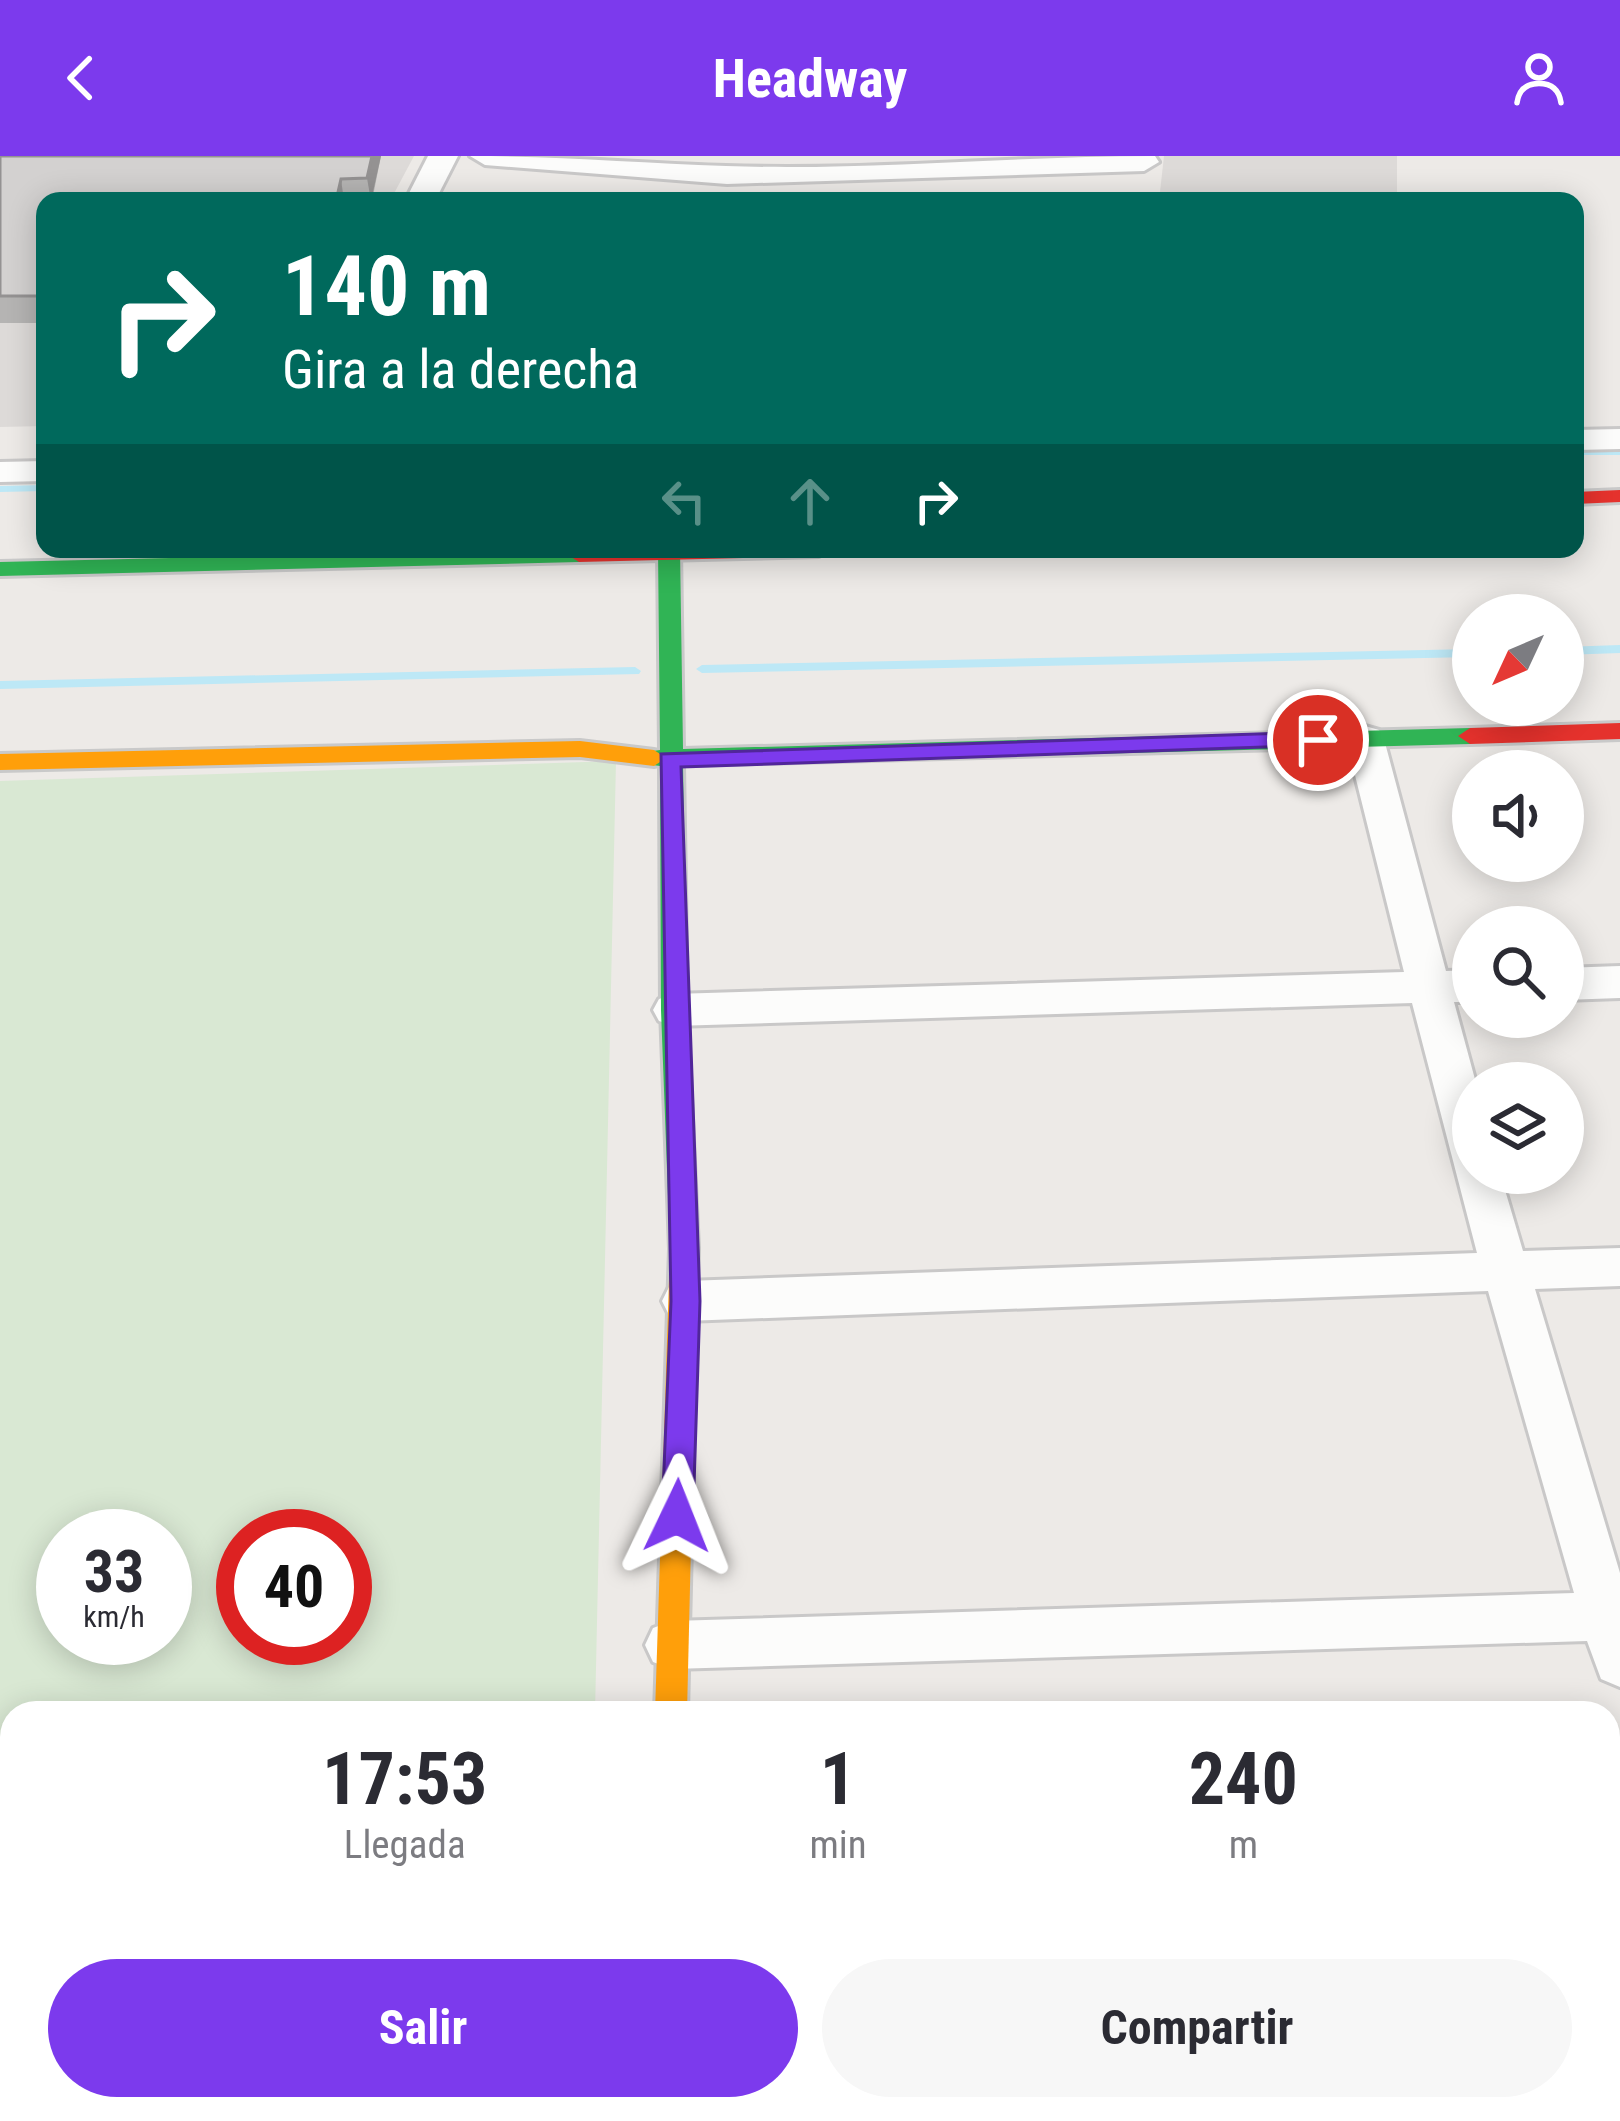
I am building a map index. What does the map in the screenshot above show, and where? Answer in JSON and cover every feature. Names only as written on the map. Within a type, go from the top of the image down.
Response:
[{"type":"main road","points":[[1584,497],[1620,496]]},
{"type":"main road","points":[[0,569],[409,558]]},
{"type":"main road","points":[[669,558],[674,1010],[686,1301],[671,1701]]},
{"type":"main road","points":[[0,762],[580,748],[669,760],[1620,731]]},
{"type":"street","points":[[424,192],[443,156]]},
{"type":"street","points":[[485,156],[681,163],[727,175],[916,161],[1144,159],[1137,192]]},
{"type":"street","points":[[668,192],[681,163]]},
{"type":"street","points":[[1584,440],[1620,439]]},
{"type":"street","points":[[0,472],[36,471]]},
{"type":"street","points":[[1365,739],[1452,1074]]},
{"type":"street","points":[[1584,983],[1620,982]]},
{"type":"street","points":[[674,1010],[1452,987]]},
{"type":"street","points":[[672,1645],[1616,1632],[1483,1194]]},
{"type":"street","points":[[686,1301],[1620,1267]]},
{"type":"shaded area","points":[[0,156],[414,156],[395,192],[36,192],[36,426],[0,427]]},
{"type":"shaded area","points":[[1164,156],[1397,156],[1397,192],[1160,192]]},
{"type":"green space","points":[[616,761],[595,1701],[0,1701],[0,781]]},
{"type":"building","points":[[0,156],[372,156],[367,178],[341,179],[338,192],[36,192],[36,296],[0,296]]},
{"type":"waterway","points":[[1584,452],[1620,452]]},
{"type":"waterway","points":[[0,489],[36,488]]},
{"type":"waterway","points":[[1584,650],[1620,649]]},
{"type":"waterway","points":[[702,669],[1452,653]]},
{"type":"waterway","points":[[0,685],[635,671]]},
{"type":"traffic: fast","points":[[0,569],[455,558]]},
{"type":"traffic: fast","points":[[669,558],[674,1010],[684,1249]]},
{"type":"traffic: fast","points":[[654,758],[1470,736]]},
{"type":"traffic: slow","points":[[0,762],[580,749],[654,758]]},
{"type":"traffic: slow","points":[[671,1701],[684,1249]]},
{"type":"traffic: jam","points":[[1584,498],[1620,496]]},
{"type":"traffic: jam","points":[[1470,736],[1620,731]]},
{"type":"route","points":[[677,1516],[686,1301],[669,760],[1318,740]]}]
